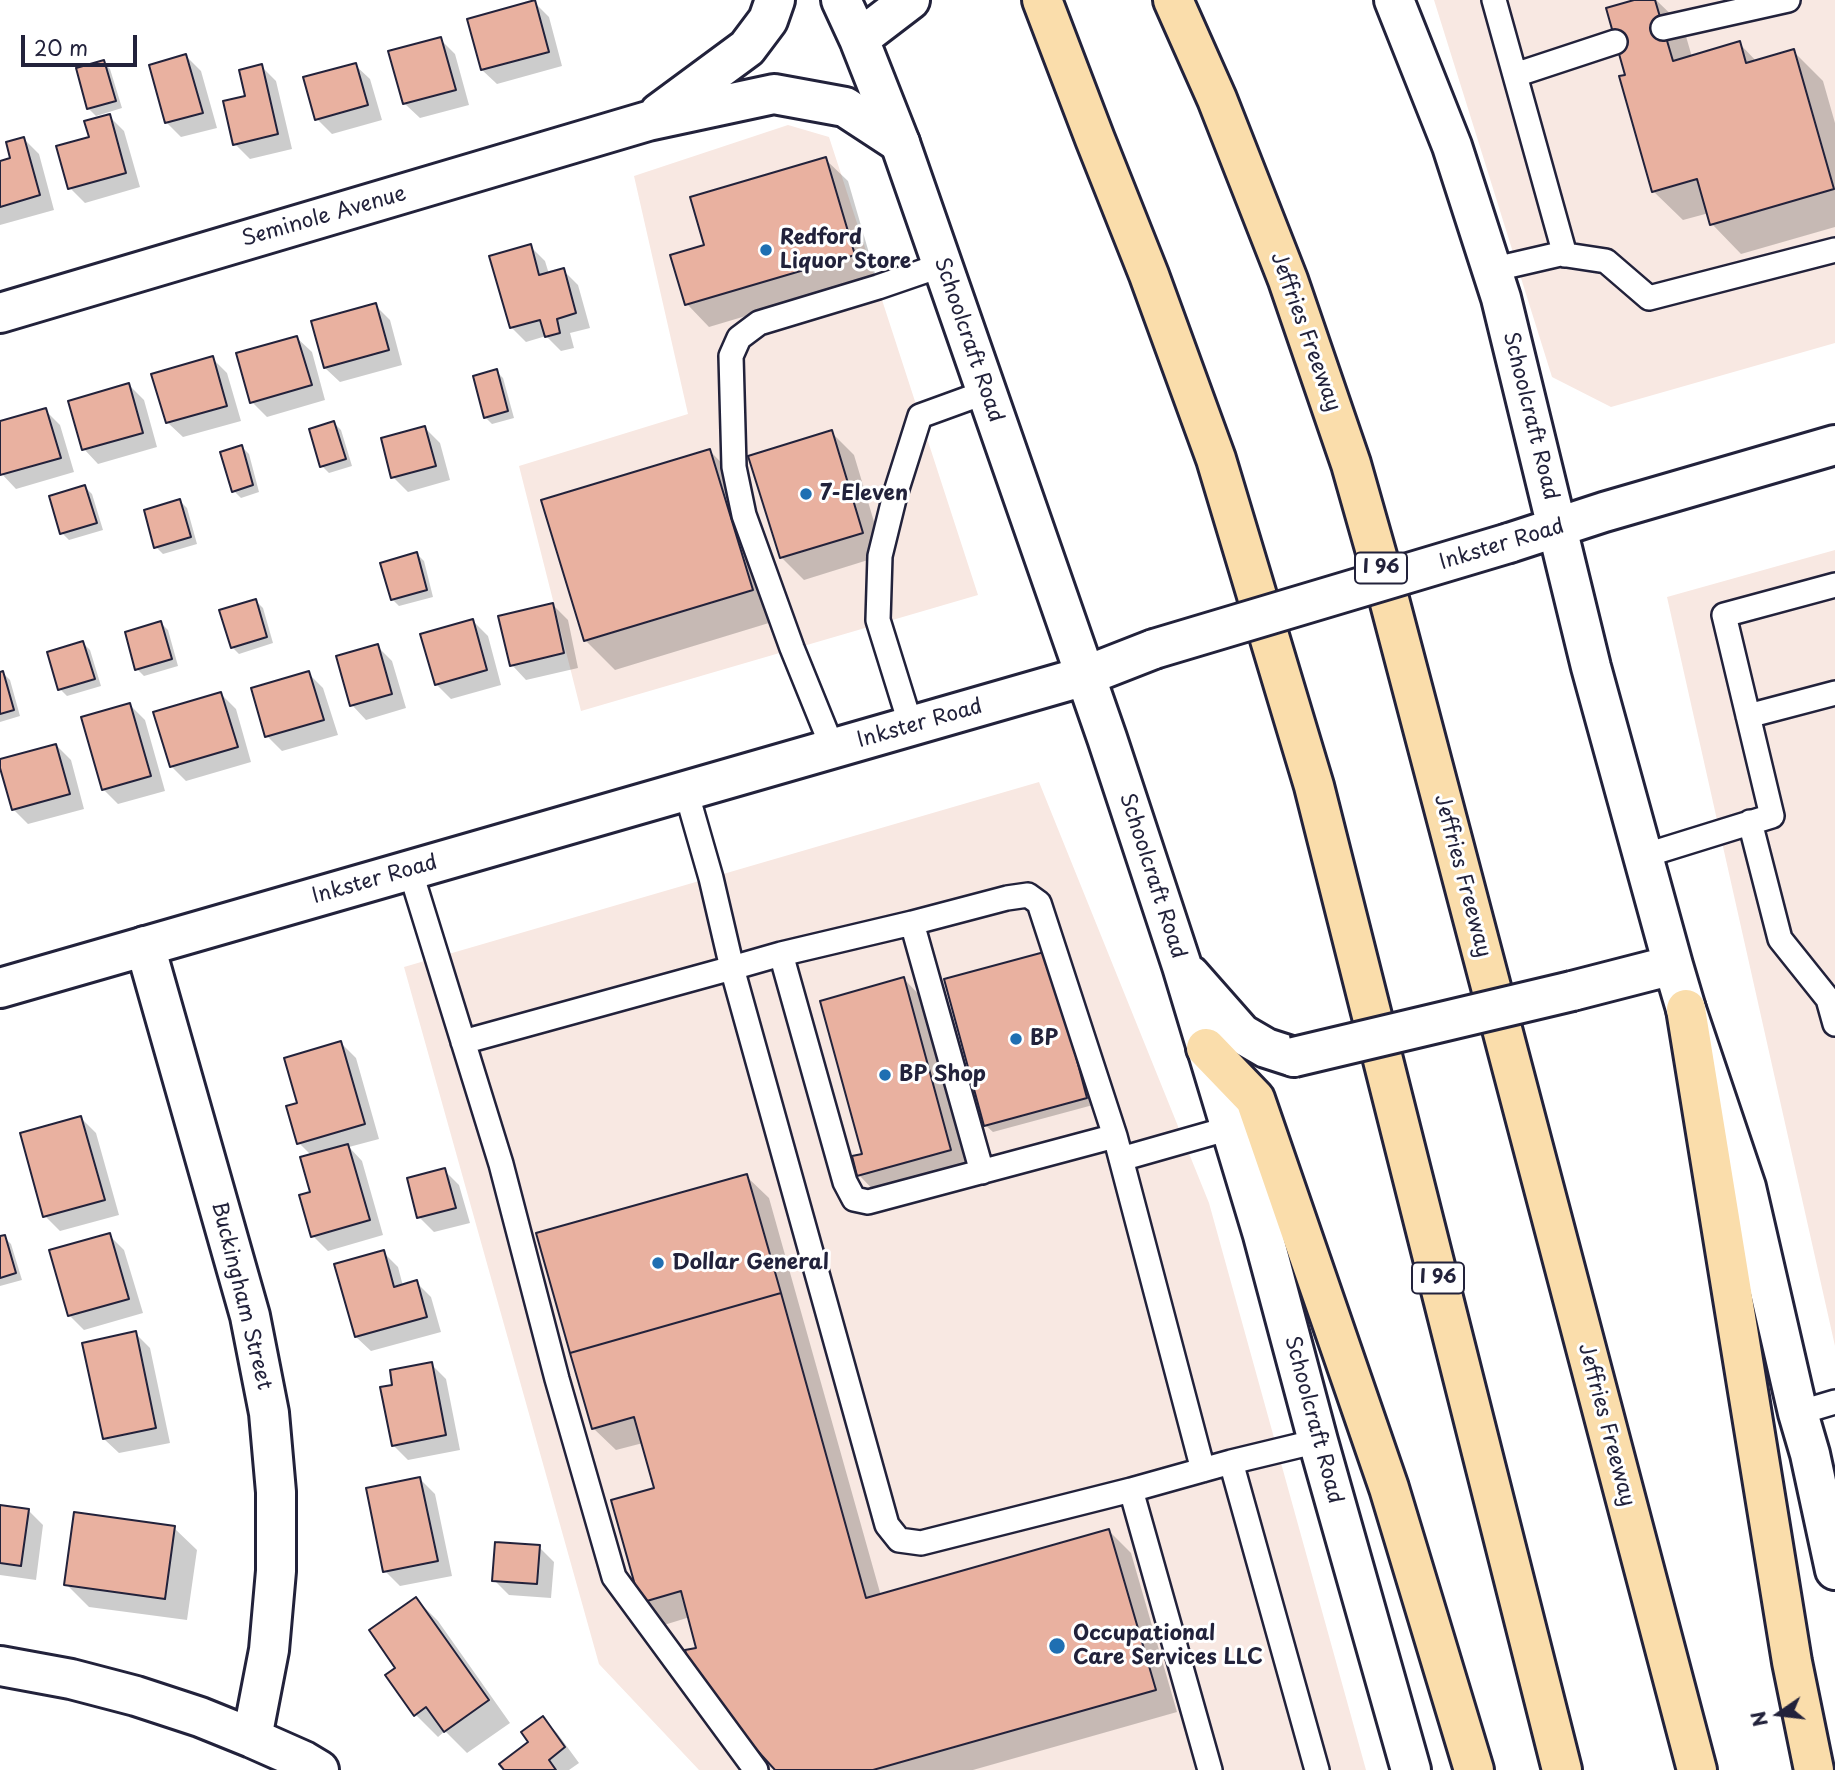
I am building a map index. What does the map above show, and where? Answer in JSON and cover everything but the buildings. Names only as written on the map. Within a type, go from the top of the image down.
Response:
[{"type":"highway","name":"I 96","points":[[1042,0],[1149,275],[1216,459],[1314,786],[1562,1770]]},
{"type":"highway","name":"Jeffries Freeway","points":[[1173,0],[1217,99],[1288,280],[1351,464],[1403,650],[1697,1770]]},
{"type":"highway","points":[[1686,1009],[1792,1662],[1815,1770]]},
{"type":"highway","points":[[1206,1048],[1255,1099],[1389,1488],[1474,1770]]},
{"type":"main road","points":[[648,121],[747,48],[768,20],[775,0]]},
{"type":"main road","name":"Schoolcraft Road","points":[[841,0],[900,143],[1085,676],[1182,966],[1263,1235],[1411,1770]]},
{"type":"main road","points":[[859,39],[910,0]]},
{"type":"main road","name":"Schoolcraft Road","points":[[1394,0],[1452,146],[1501,298],[1591,667],[1673,965],[1746,1186],[1835,1570]]},
{"type":"main road","name":"Seminole Avenue","points":[[0,313],[648,121],[774,94],[845,107],[900,143]]},
{"type":"main road","name":"Inkster Road","points":[[0,988],[1085,676],[1154,649],[1604,512],[1835,445]]},
{"type":"main road","name":"Buckingham Street","points":[[145,946],[250,1316],[269,1413],[276,1492],[276,1571],[269,1650],[252,1738]]},
{"type":"main road","points":[[1182,966],[1242,1034],[1266,1048],[1294,1057],[1673,965]]},
{"type":"main road","points":[[0,1666],[71,1679],[136,1696],[252,1738],[319,1770]]},
{"type":"lane","points":[[1494,0],[1566,255]]},
{"type":"lane","points":[[1663,28],[1788,0]]},
{"type":"lane","points":[[1515,75],[1615,42]]},
{"type":"lane","points":[[1492,270],[1560,254],[1606,261],[1649,298],[1835,250]]},
{"type":"lane","points":[[833,749],[792,648],[744,515],[734,467],[731,356],[739,338],[760,323],[942,265]]},
{"type":"lane","points":[[911,726],[878,620],[880,556],[895,495],[920,416],[986,391]]},
{"type":"lane","points":[[1643,856],[1772,816],[1724,615],[1835,585]]},
{"type":"lane","points":[[1748,716],[1835,693]]},
{"type":"lane","points":[[685,791],[887,1525],[899,1540],[921,1543],[1318,1441]]},
{"type":"lane","points":[[1751,822],[1780,939],[1828,999],[1835,1024]]},
{"type":"lane","points":[[410,870],[501,1164],[557,1379],[614,1577],[756,1770]]},
{"type":"lane","points":[[463,1042],[781,954],[1028,895],[1039,904],[1115,1136],[1203,1470]]},
{"type":"lane","points":[[912,923],[982,1172]]},
{"type":"lane","points":[[781,954],[845,1182],[854,1199],[869,1202],[1115,1136]]},
{"type":"lane","points":[[1121,1159],[1230,1128]]},
{"type":"lane","points":[[1798,1413],[1835,1402]]},
{"type":"lane","points":[[1231,1462],[1317,1770]]},
{"type":"lane","points":[[1131,1490],[1210,1770]]},
{"type":"shaded area","points":[[1434,0],[1835,0],[1835,343],[1611,407],[1552,377]]},
{"type":"shaded area","points":[[788,125],[829,137],[978,595],[581,711],[519,466],[688,414],[634,176]]},
{"type":"shaded area","points":[[1835,550],[1835,1346],[1667,597]]},
{"type":"shaded area","points":[[1039,782],[1209,1203],[1366,1770],[699,1770],[599,1664],[404,967]]},
{"type":"place","name":"Redford Liquor Store","points":[[766,250]]},
{"type":"place","name":"7-Eleven","points":[[806,494]]},
{"type":"place","name":"BP","points":[[1016,1039]]},
{"type":"place","name":"BP Shop","points":[[885,1075]]},
{"type":"place","name":"Dollar General","points":[[658,1263]]},
{"type":"place","name":"Occupational Care Services LLC","points":[[1057,1646]]}]
